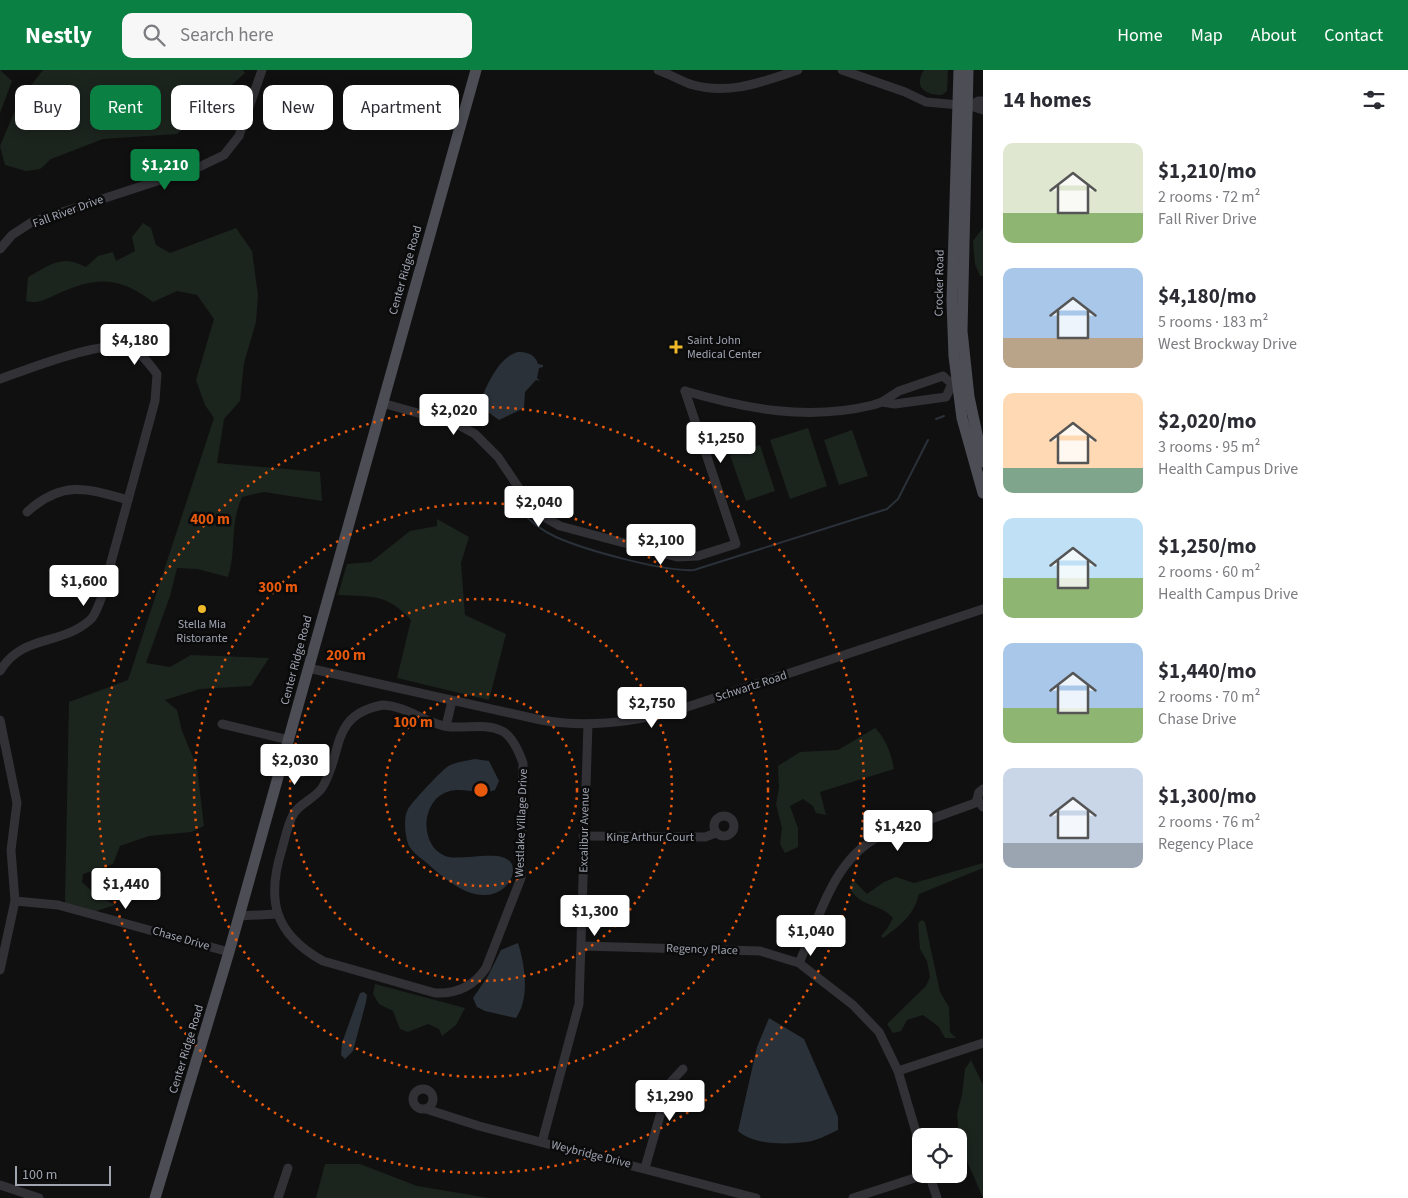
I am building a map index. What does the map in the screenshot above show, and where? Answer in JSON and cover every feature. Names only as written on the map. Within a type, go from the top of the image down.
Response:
[{"type":"main road","name":"Center Ridge Road","points":[[155,1198],[229,952],[282,766],[476,70]]},
{"type":"main road","name":"Crocker Road","points":[[959,70],[965,106]]},
{"type":"main road","name":"Crocker Road","points":[[968,70],[965,106],[962,301],[958,384],[968,442],[983,493]]},
{"type":"main road","name":"Crocker Road","points":[[958,384],[969,397],[983,462]]},
{"type":"street","name":"Fall River Drive","points":[[0,250],[12,235],[32,222],[197,168],[224,154],[239,136],[262,70]]},
{"type":"street","points":[[658,70],[688,83],[718,89],[746,87],[798,70]]},
{"type":"street","points":[[842,70],[905,92],[926,102],[983,110]]},
{"type":"street","points":[[965,106],[983,101]]},
{"type":"street","points":[[0,671],[6,660],[22,647],[71,632],[92,619],[101,599],[155,401],[157,374],[141,355],[127,347],[105,346],[1,377]]},
{"type":"street","points":[[382,403],[457,424],[476,434],[498,457],[531,506],[555,523],[661,554],[684,557],[704,554],[736,544],[684,391],[738,406],[781,412],[838,410],[882,402],[895,404],[946,396],[958,384],[943,376],[892,394],[882,402]]},
{"type":"street","points":[[27,512],[40,501],[76,488],[92,490],[128,500]]},
{"type":"street","name":"Schwartz Road","points":[[308,668],[548,722],[588,724],[628,721],[678,710],[983,609]]},
{"type":"street","points":[[446,726],[452,701]]},
{"type":"street","name":"Westlake Village Drive","points":[[388,705],[446,726],[481,726],[503,731],[518,750],[523,763],[521,878],[486,968],[478,980],[449,994],[435,993],[323,961],[307,952],[294,941],[276,914],[273,896],[275,871],[293,816],[299,807],[321,789],[328,770],[344,727],[365,708],[388,705]]},
{"type":"street","points":[[0,720],[18,803],[11,850],[16,901],[0,970]]},
{"type":"street","points":[[222,724],[289,740]]},
{"type":"street","name":"Excalibur Avenue","points":[[542,1142],[580,1004],[583,836],[588,724]]},
{"type":"street","points":[[282,766],[290,764],[328,770]]},
{"type":"street","points":[[909,826],[923,820],[981,805],[978,795],[983,788]]},
{"type":"street","points":[[888,833],[889,823],[895,818],[902,819],[909,826]]},
{"type":"street","points":[[888,833],[893,838],[900,840],[906,836],[909,826]]},
{"type":"street","name":"King Arthur Court","points":[[583,836],[705,837],[716,833]]},
{"type":"street","points":[[799,964],[844,867],[856,852],[870,841],[888,833]]},
{"type":"street","name":"Chase Drive","points":[[16,901],[58,905],[229,952]]},
{"type":"street","points":[[239,916],[276,914]]},
{"type":"street","name":"Regency Place","points":[[582,946],[760,951],[799,964],[853,1005],[877,1029],[898,1071],[915,1128]]},
{"type":"street","points":[[898,1071],[983,1042]]},
{"type":"street","points":[[645,1168],[669,1084],[683,1069]]},
{"type":"street","name":"Weybridge Drive","points":[[426,1109],[479,1126],[756,1198]]},
{"type":"street","points":[[278,1198],[288,1168]]},
{"type":"street","points":[[853,1198],[912,1179]]},
{"type":"street","points":[[931,1183],[937,1198]]},
{"type":"street","points":[[0,1185],[39,1198]]},
{"type":"shaded area","points":[[0,70],[12,81],[0,113]]},
{"type":"shaded area","points":[[43,70],[243,70],[245,73],[232,85],[171,85],[171,130],[181,130],[177,134],[103,139],[51,159],[40,169],[26,171],[5,165],[0,146],[15,110],[15,130],[80,130],[80,85],[31,85]]},
{"type":"shaded area","points":[[924,70],[948,70],[947,91],[942,95],[936,95],[922,89],[920,81]]},
{"type":"shaded area","points":[[143,223],[151,228],[156,245],[170,253],[236,228],[252,251],[258,295],[256,322],[244,363],[240,401],[224,419],[217,463],[320,472],[322,501],[264,492],[242,497],[234,528],[231,567],[228,577],[197,569],[177,568],[170,596],[146,663],[170,667],[191,655],[269,658],[251,686],[200,689],[165,700],[177,710],[182,731],[197,767],[204,826],[191,832],[149,836],[120,846],[113,864],[83,874],[82,882],[96,895],[115,905],[93,912],[65,903],[69,702],[128,680],[214,418],[205,405],[196,380],[214,319],[197,295],[177,291],[153,302],[140,293],[117,283],[94,282],[69,289],[41,301],[26,301],[28,277],[49,265],[69,261],[86,267],[98,256],[113,252],[116,261],[135,251],[132,237]]},
{"type":"shaded area","points":[[983,228],[983,276],[980,276],[975,264],[973,241]]},
{"type":"shaded area","points":[[518,352],[530,354],[538,364],[543,365],[543,367],[539,368],[537,378],[540,381],[536,380],[525,392],[524,408],[499,420],[485,410],[483,395],[501,363],[512,354]]},
{"type":"shaded area","points":[[808,428],[827,486],[790,499],[770,440]]},
{"type":"shaded area","points":[[852,430],[868,476],[839,485],[824,440]]},
{"type":"shaded area","points":[[760,445],[775,491],[746,501],[730,455]]},
{"type":"shaded area","points":[[437,519],[469,537],[461,563],[465,615],[506,634],[489,700],[397,678],[411,620],[394,605],[378,598],[338,595],[347,564],[371,562],[410,531],[437,526]]},
{"type":"shaded area","points":[[875,728],[887,747],[894,769],[820,792],[826,815],[816,813],[813,806],[803,799],[790,806],[798,828],[798,847],[785,853],[780,844],[782,828],[776,804],[779,788],[778,766],[800,752],[838,750]]},
{"type":"shaded area","points":[[475,759],[489,761],[499,781],[495,790],[482,792],[453,790],[447,792],[438,797],[432,804],[426,823],[431,843],[445,856],[453,858],[497,856],[506,858],[511,863],[513,872],[507,885],[494,893],[484,895],[463,890],[444,878],[418,856],[409,846],[405,827],[405,817],[408,809],[447,767]]},
{"type":"shaded area","points":[[983,863],[983,868],[919,894],[914,908],[906,919],[883,938],[881,936],[893,918],[888,913],[858,898],[849,886],[854,881],[867,894],[884,882],[896,877],[914,883]]},
{"type":"shaded area","points":[[922,920],[925,922],[940,992],[949,1007],[950,1032],[956,1038],[945,1038],[939,1027],[923,1015],[907,1020],[901,1031],[893,1033],[887,1024],[926,986],[930,977],[927,961],[920,949],[918,923]]},
{"type":"shaded area","points":[[518,943],[523,961],[525,991],[516,1018],[485,1011],[477,1007],[473,998],[488,976],[501,950]]},
{"type":"shaded area","points":[[375,984],[465,1008],[456,1025],[442,1036],[439,1029],[428,1024],[408,1032],[400,1029],[393,1011],[379,1004],[373,994]]},
{"type":"shaded area","points":[[364,992],[367,995],[366,1002],[353,1051],[345,1059],[341,1055],[342,1043],[360,993]]},
{"type":"shaded area","points":[[769,1018],[804,1039],[838,1117],[838,1130],[812,1141],[783,1144],[763,1142],[745,1136],[738,1131],[757,1047]]},
{"type":"shaded area","points":[[971,1060],[983,1085],[983,1198],[967,1161],[967,1128],[958,1128],[957,1114],[962,1095],[965,1069]]},
{"type":"shaded area","points":[[325,1164],[360,1164],[417,1186],[489,1198],[316,1198]]},
{"type":"waterway","points":[[936,419],[944,416]]},
{"type":"waterway","points":[[512,501],[537,526],[549,534],[569,542],[604,554],[645,564],[664,568],[694,570],[887,509],[898,499],[928,440]]},
{"type":"place","name":"Saint John Medical Center","points":[[676,347]]},
{"type":"place","name":"Stella Mia Ristorante","points":[[202,609]]}]
